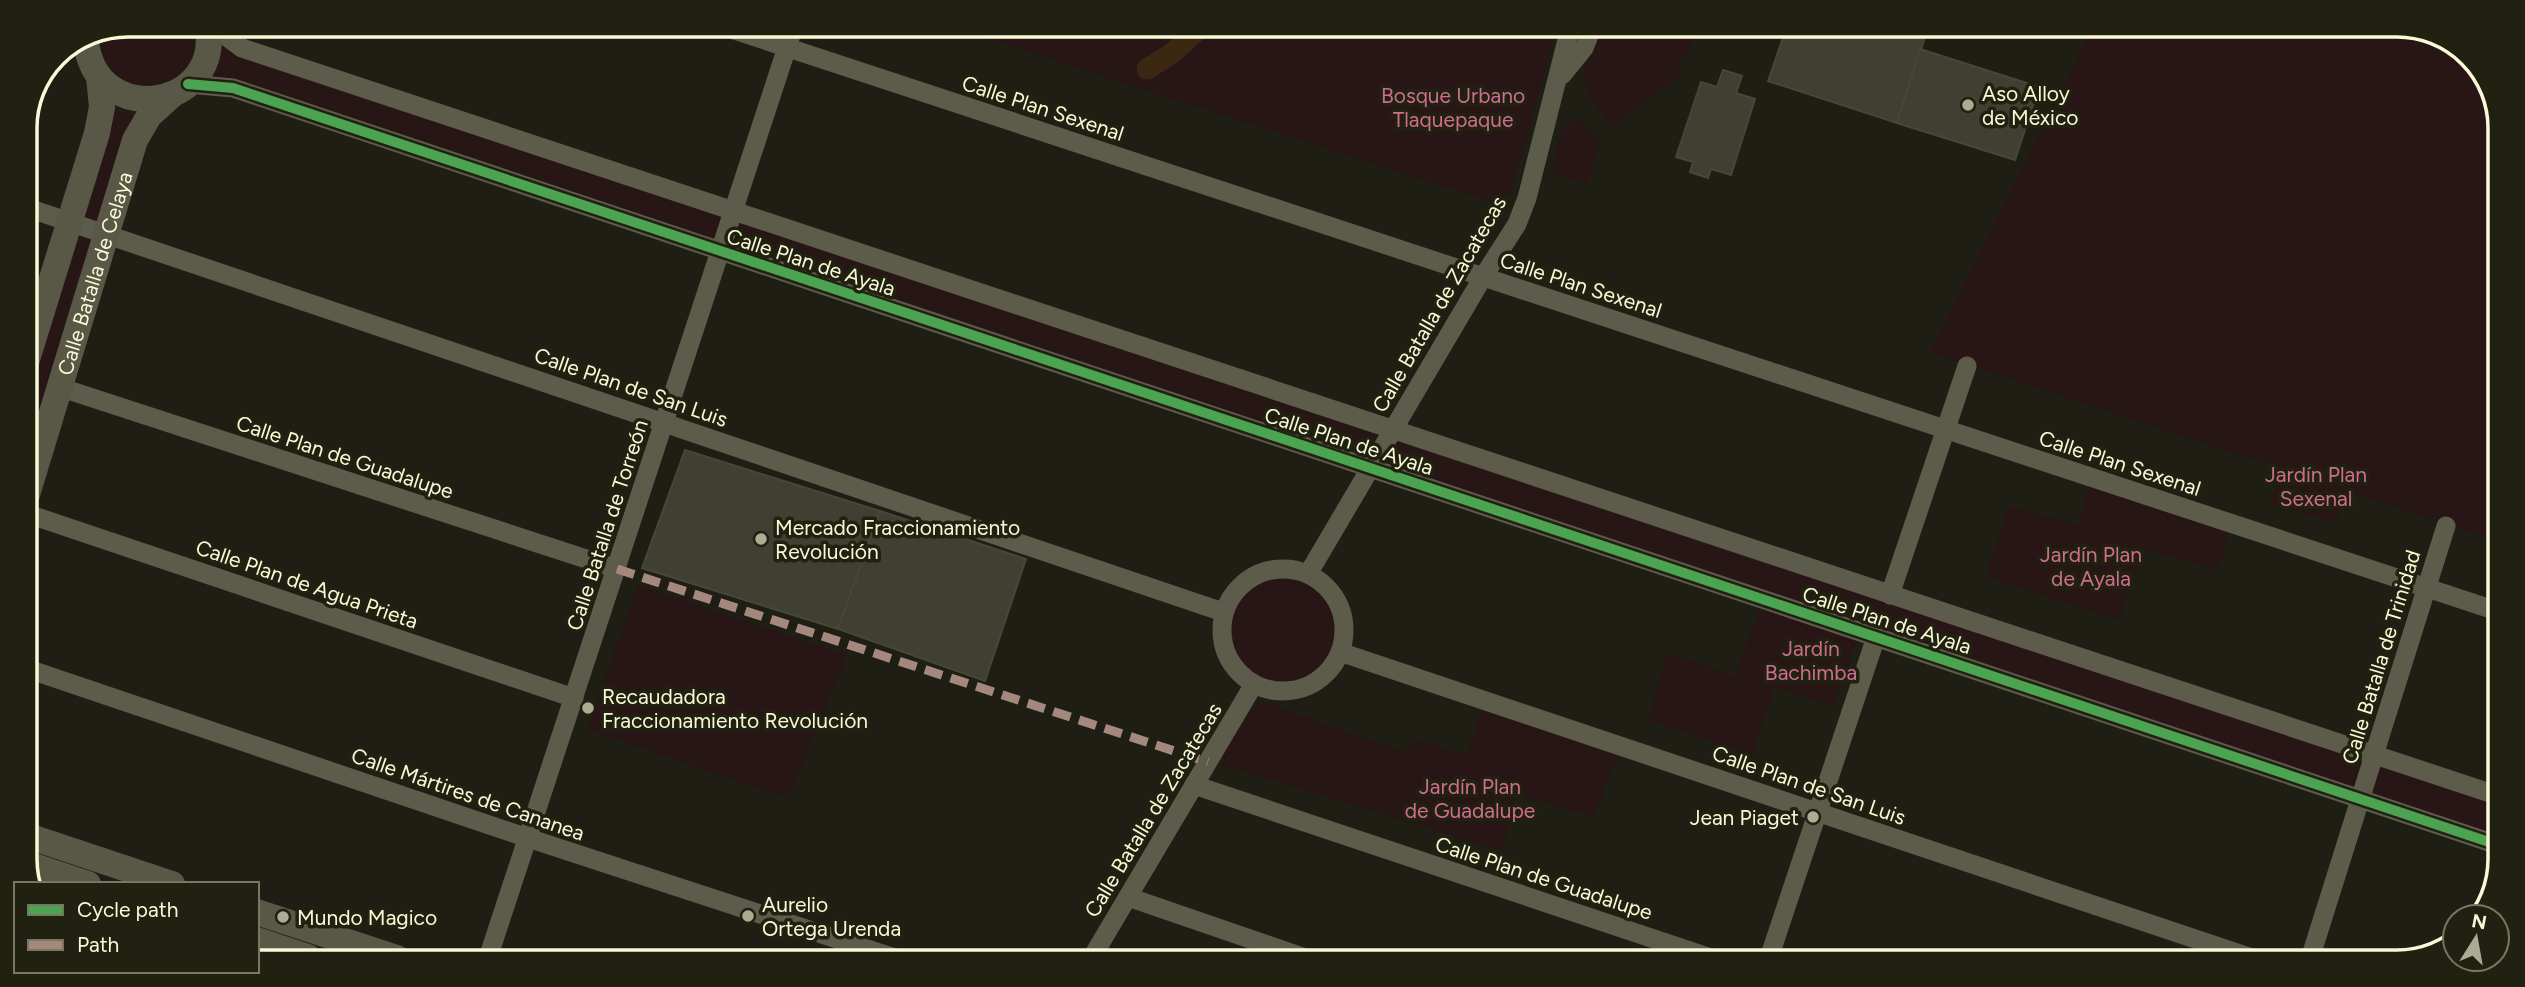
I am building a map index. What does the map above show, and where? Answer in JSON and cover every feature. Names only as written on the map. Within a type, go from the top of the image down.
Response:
[{"type":"street","name":"Calle Batalla de Celaya","points":[[37,460],[135,139],[149,116],[180,90],[202,66],[209,37]]},
{"type":"street","name":"Calle Plan de Ayala","points":[[226,37],[242,48],[733,212],[2488,792]]},
{"type":"street","name":"Calle Plan Sexenal","points":[[756,37],[2488,608]]},
{"type":"street","name":"Calle Batalla de Torreón","points":[[491,950],[790,37]]},
{"type":"street","name":"Calle Batalla de Zacatecas","points":[[1308,574],[1521,214],[1568,37]]},
{"type":"street","name":"Calle Batalla de Zacatecas","points":[[1557,81],[1584,48],[1588,37]]},
{"type":"street","name":"Calle Batalla de Celaya","points":[[37,328],[97,133],[102,107],[87,55]]},
{"type":"street","points":[[87,55],[114,90],[132,98],[151,100],[180,90]]},
{"type":"street","name":"Calle Plan de Ayala","points":[[180,90],[233,88],[2488,842]]},
{"type":"street","name":"Calle Plan de San Luis","points":[[37,211],[1223,612]]},
{"type":"street","points":[[1890,595],[1967,366]]},
{"type":"street","name":"Calle Plan de Guadalupe","points":[[59,387],[617,569]]},
{"type":"street","name":"Calle Plan de Agua Prieta","points":[[37,517],[574,698]]},
{"type":"street","name":"Calle Batalla de Trinidad","points":[[2313,950],[2446,526]]},
{"type":"street","points":[[1282,568],[1308,574],[1327,587],[1340,607],[1344,629],[1340,652],[1332,667],[1320,679],[1305,687],[1288,691],[1270,690],[1254,684],[1237,672],[1226,654],[1221,633],[1223,612],[1236,590],[1256,574],[1282,568]]},
{"type":"street","points":[[1772,950],[1876,637]]},
{"type":"street","name":"Calle Plan de San Luis","points":[[1340,652],[2228,950]]},
{"type":"street","name":"Calle Mártires de Cananea","points":[[37,672],[870,950]]},
{"type":"street","name":"Calle Batalla de Zacatecas","points":[[1096,950],[1254,684]]},
{"type":"street","name":"Calle Plan de Guadalupe","points":[[1194,785],[1687,950]]},
{"type":"street","points":[[37,839],[166,882]]},
{"type":"street","points":[[37,867],[82,882]]},
{"type":"street","points":[[1128,897],[1282,950]]},
{"type":"street","points":[[259,913],[373,950]]},
{"type":"street","points":[[259,941],[287,950]]},
{"type":"green space","points":[[128,37],[193,37],[194,43],[186,66],[156,89],[130,84],[115,75],[106,62],[101,42]]},
{"type":"green space","points":[[206,37],[230,37],[729,215],[718,245],[195,78]]},
{"type":"green space","name":"Bosque Urbano Tlaquepaque","points":[[982,37],[1554,37],[1518,168],[1504,206]]},
{"type":"green space","points":[[1595,37],[1696,37],[1687,54],[1675,63],[1683,74],[1611,127],[1586,92],[1584,74]]},
{"type":"green space","name":"Jardín Plan Sexenal","points":[[2088,37],[2409,38],[2437,46],[2453,56],[2476,82],[2485,104],[2488,122],[2488,537],[2350,492],[2335,522],[2269,504],[2283,469],[1929,352]]},
{"type":"green space","points":[[102,107],[147,120],[37,453],[37,326]]},
{"type":"green space","points":[[1578,118],[1597,137],[1599,144],[1588,184],[1551,172],[1562,132]]},
{"type":"green space","points":[[733,212],[1387,429],[1370,468],[722,246]]},
{"type":"green space","points":[[1392,430],[2488,792],[2488,837],[2356,799],[1378,464]]},
{"type":"green space","name":"Jardín Plan de Ayala","points":[[2092,478],[2231,524],[2219,571],[2143,548],[2120,620],[1986,577],[2009,506],[2078,525]]},
{"type":"green space","points":[[1283,569],[1306,574],[1326,587],[1339,607],[1344,630],[1339,653],[1326,673],[1306,686],[1283,691],[1260,686],[1240,673],[1227,653],[1222,630],[1227,607],[1240,587],[1260,574]]},
{"type":"green space","points":[[638,585],[847,655],[789,799],[587,729]]},
{"type":"green space","name":"Jardín Bachimba","points":[[1759,609],[1859,636],[1833,706],[1775,687],[1752,755],[1647,720],[1668,653],[1735,676]]},
{"type":"green space","name":"Jardín Plan de Guadalupe","points":[[1259,700],[1406,753],[1414,739],[1466,755],[1484,707],[1618,754],[1594,817],[1515,794],[1503,851],[1216,763]]},
{"type":"building","points":[[1783,37],[1925,37],[1897,123],[1768,81]]},
{"type":"building","name":"Aso Alloy de México","points":[[1920,49],[2039,87],[2015,160],[1897,123]]},
{"type":"building","points":[[1723,70],[1742,76],[1736,93],[1755,99],[1731,175],[1711,169],[1708,178],[1690,172],[1693,162],[1676,157],[1701,82],[1717,87]]},
{"type":"building","name":"Mercado Fraccionamiento Revolución","points":[[685,450],[880,511],[838,629],[642,568]]},
{"type":"building","points":[[880,511],[1026,559],[985,681],[838,629]]},
{"type":"waterway","points":[[1147,69],[1171,54],[1190,37]]},
{"type":"marked path","points":[[617,569],[1208,762]]},
{"type":"cycle path","points":[[188,84],[233,88],[2488,842]]},
{"type":"place","name":"Aso Alloy de México","points":[[1968,105]]},
{"type":"place","name":"Mercado Fraccionamiento Revolución","points":[[761,539]]},
{"type":"place","name":"Recaudadora Fraccionamiento Revolución","points":[[588,708]]},
{"type":"place","name":"Jean Piaget","points":[[1813,817]]},
{"type":"place","name":"Aurelio Ortega Urenda","points":[[748,916]]},
{"type":"place","name":"Mundo Magico","points":[[283,917]]}]
